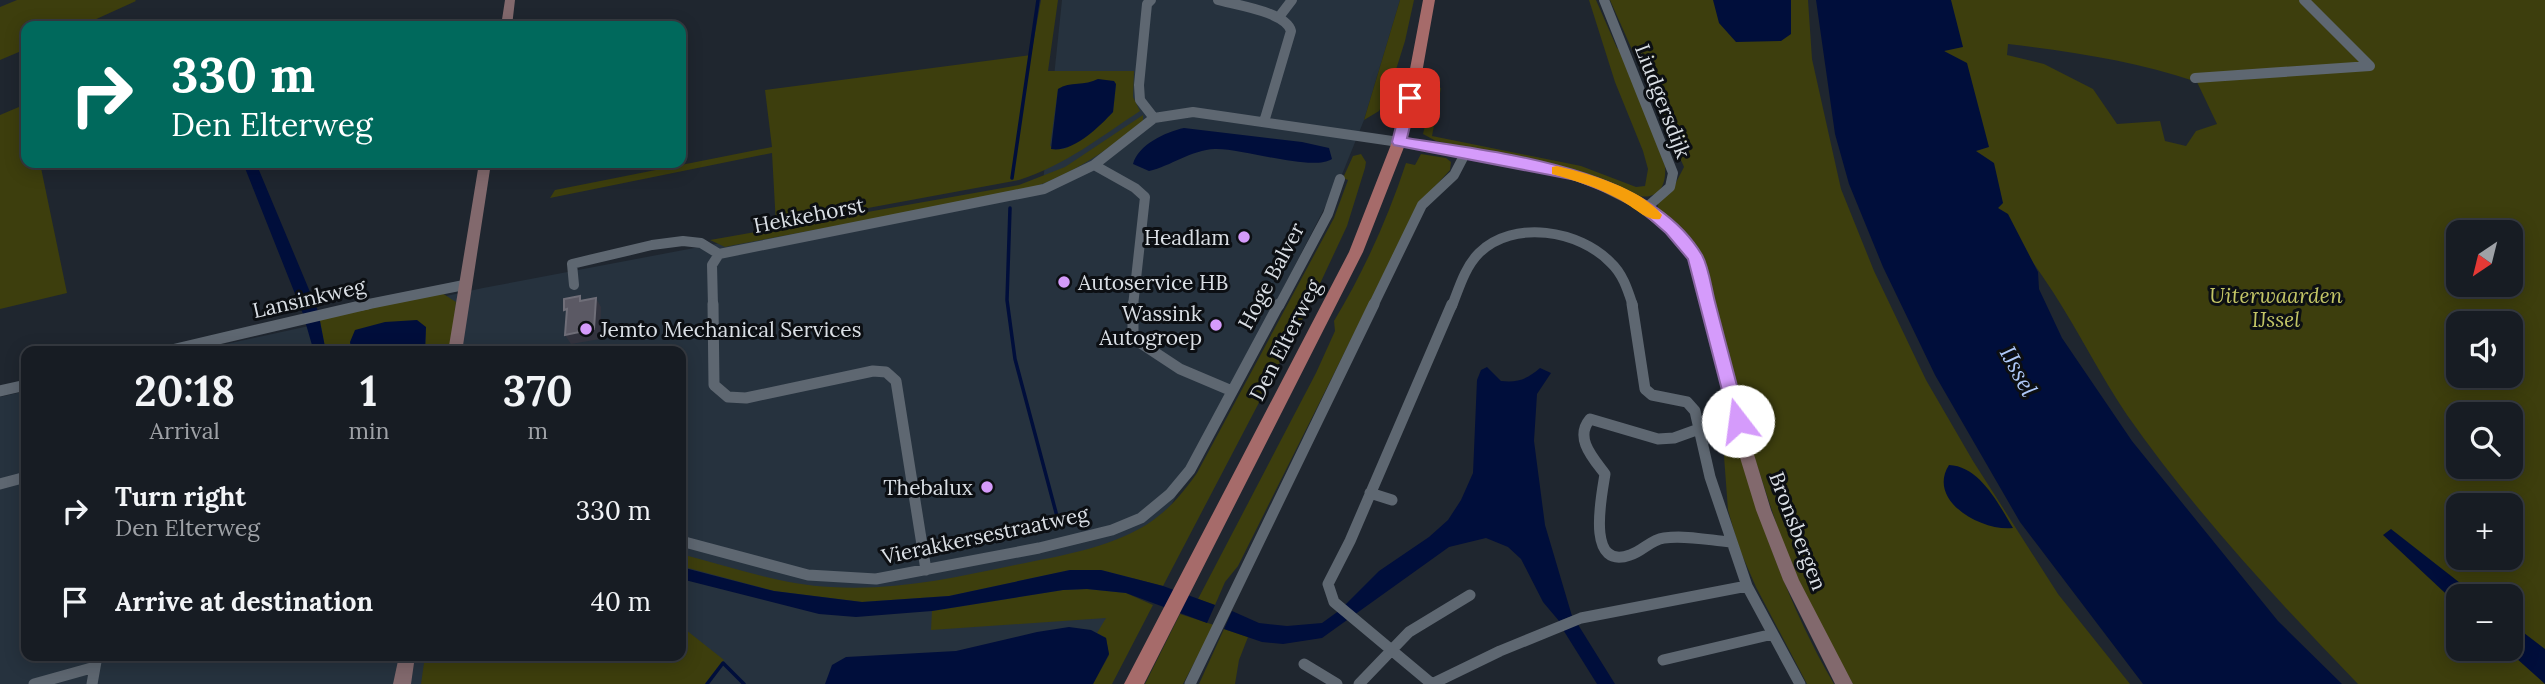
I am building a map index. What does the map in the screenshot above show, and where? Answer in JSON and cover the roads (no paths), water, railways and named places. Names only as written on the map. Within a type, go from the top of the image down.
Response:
[{"type":"main road","name":"Den Elterweg","points":[[1134,684],[1356,252],[1383,190],[1416,76],[1429,0]]},
{"type":"street","points":[[508,21],[510,0]]},
{"type":"street","points":[[1151,0],[1147,5],[1139,85],[1140,100],[1154,118]]},
{"type":"street","points":[[1218,0],[1279,17],[1289,24],[1290,31],[1264,122]]},
{"type":"street","points":[[1279,17],[1292,0]]},
{"type":"street","name":"Liudgersdijk","points":[[1604,0],[1669,158],[1672,173],[1670,187],[1646,208]]},
{"type":"street","points":[[2196,78],[2370,66],[2304,0]]},
{"type":"street","name":"Hekkehorst","points":[[719,254],[1044,189],[1094,164],[1154,118],[1193,112],[1399,142]]},
{"type":"street","name":"Bronsbergen","points":[[1399,142],[1466,152],[1579,176],[1619,191],[1646,208],[1671,229],[1696,258],[1744,441],[1776,544],[1797,593],[1844,684]]},
{"type":"street","points":[[1190,684],[1422,205],[1455,175],[1464,164],[1466,152]]},
{"type":"street","points":[[1094,164],[1146,197],[1131,321],[1133,338],[1149,351],[1212,384],[1232,391]]},
{"type":"street","points":[[456,346],[484,168]]},
{"type":"street","name":"Hoge Balver","points":[[1232,391],[1328,214],[1340,179]]},
{"type":"street","points":[[1747,586],[1581,618],[1553,628],[1432,684],[1334,602],[1328,584],[1470,263],[1489,243],[1524,233],[1562,234],[1590,244],[1613,262],[1627,285],[1641,337],[1645,389],[1652,395],[1692,405],[1730,542],[1747,586],[1800,684]]},
{"type":"street","points":[[574,285],[572,264],[684,241],[705,244],[719,254],[712,265],[714,385],[720,395],[730,399],[746,398],[873,371],[887,372],[896,381],[926,570]]},
{"type":"street","name":"Lansinkweg","points":[[188,346],[324,313],[464,285]]},
{"type":"street","points":[[0,391],[21,385]]},
{"type":"street","name":"Vierakkersestraatweg","points":[[686,542],[808,575],[876,579],[1112,530],[1141,518],[1170,494],[1190,470],[1232,391]]},
{"type":"street","points":[[1699,429],[1674,438],[1658,439],[1590,419],[1584,424],[1581,436],[1587,450],[1605,474],[1598,539],[1603,549],[1612,555],[1623,557],[1655,540],[1667,538],[1730,542]]},
{"type":"street","points":[[0,484],[21,478]]},
{"type":"street","points":[[1370,493],[1392,500]]},
{"type":"street","points":[[1359,684],[1391,647],[1429,615],[1470,595]]},
{"type":"street","points":[[1663,660],[1773,634]]},
{"type":"street","points":[[402,684],[406,661]]},
{"type":"street","points":[[34,684],[96,662],[92,684]]},
{"type":"street","points":[[1304,664],[1338,684]]},
{"type":"water","points":[[1713,0],[1791,0],[1791,34],[1781,41],[1736,42],[1719,23]]},
{"type":"water","name":"IJssel","points":[[1816,0],[1951,0],[1963,47],[1944,51],[1967,63],[1989,147],[1976,151],[1994,163],[2003,203],[1998,208],[2008,214],[2038,272],[2039,289],[2062,338],[2132,441],[2278,621],[2342,684],[2143,684],[2020,522],[1935,375],[1883,267],[1849,184],[1835,134]]},
{"type":"water","points":[[1098,79],[1114,81],[1116,84],[1113,112],[1077,143],[1051,149],[1058,89]]},
{"type":"water","points":[[1184,128],[1302,142],[1329,148],[1332,159],[1309,163],[1215,149],[1198,152],[1149,171],[1133,164],[1140,151],[1153,140]]},
{"type":"water","points":[[245,168],[258,168],[318,311],[325,346],[312,346],[303,314]]},
{"type":"water","points":[[417,320],[426,327],[425,346],[351,346],[355,330],[385,322]]},
{"type":"water","points":[[1487,367],[1501,381],[1522,379],[1540,368],[1551,373],[1537,394],[1534,441],[1545,525],[1572,616],[1559,621],[1543,602],[1521,559],[1508,547],[1486,538],[1449,547],[1322,638],[1283,644],[1262,642],[1224,629],[1232,611],[1259,623],[1287,626],[1322,623],[1340,610],[1379,571],[1429,537],[1448,520],[1473,473],[1477,380],[1481,370]]},
{"type":"water","points":[[1949,465],[1960,467],[1979,479],[1995,498],[2013,528],[1987,525],[1961,512],[1945,491],[1944,478]]},
{"type":"water","points":[[2391,529],[2461,584],[2446,584],[2446,594],[2383,535]]},
{"type":"water","points":[[686,568],[774,591],[862,602],[949,596],[1070,570],[1101,570],[1163,586],[1215,605],[1207,623],[1126,593],[1087,589],[1063,590],[932,611],[856,617],[819,614],[686,580]]},
{"type":"water","points":[[1577,623],[1615,684],[1597,684],[1562,628]]},
{"type":"water","points":[[1069,627],[1091,630],[1106,638],[1109,654],[1093,684],[825,684],[832,665],[846,657],[956,651]]},
{"type":"water","points":[[2523,632],[2545,649],[2545,684],[2519,661],[2523,661]]},
{"type":"waterway","points":[[1012,178],[1038,0]]},
{"type":"waterway","points":[[1010,208],[1007,300],[1015,359],[1058,520]]},
{"type":"waterway","points":[[707,684],[723,663],[744,684]]},
{"type":"place","name":"Headlam","points":[[1244,237]]},
{"type":"place","name":"Autoservice HB","points":[[1064,282]]},
{"type":"place","name":"Wassink Autogroep","points":[[1216,325]]},
{"type":"place","name":"Jemto Mechanical Services","points":[[586,329]]},
{"type":"place","name":"Thebalux","points":[[987,487]]},
{"type":"park label","name":"Uiterwaarden IJssel","points":[[2276,307]]}]
